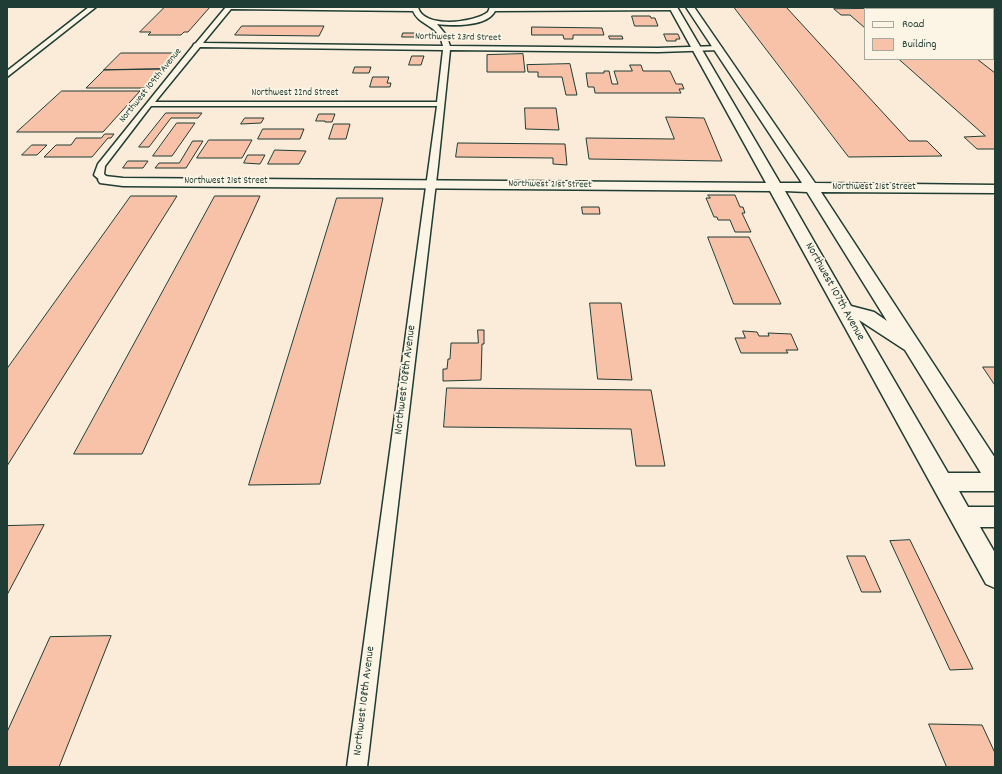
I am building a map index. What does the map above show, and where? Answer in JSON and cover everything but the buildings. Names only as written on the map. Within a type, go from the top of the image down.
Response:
[{"type":"main road","points":[[690,7],[811,187],[995,476]]},
{"type":"main road","name":"Northwest 107th Avenue","points":[[674,8],[995,576]]},
{"type":"main road","name":"Northwest 21st Street","points":[[105,180],[131,182],[995,189]]},
{"type":"main road","points":[[845,311],[858,312],[870,317],[887,331],[913,346]]},
{"type":"main road","points":[[942,482],[995,482]]},
{"type":"main road","points":[[961,517],[995,516]]},
{"type":"street","points":[[7,75],[93,7]]},
{"type":"street","points":[[228,7],[415,8]]},
{"type":"street","name":"Northwest 109th Avenue","points":[[105,180],[99,175],[101,166],[228,7]]},
{"type":"street","name":"Northwest 108th Avenue","points":[[357,767],[447,48],[441,31],[432,22],[418,15],[415,8]]},
{"type":"street","points":[[432,22],[450,24],[468,22],[488,15],[493,8],[674,8]]},
{"type":"street","name":"Northwest 23rd Street","points":[[196,46],[719,48]]},
{"type":"street","name":"Northwest 22nd Street","points":[[149,104],[441,104]]},
{"type":"shaded area","points":[[883,7],[995,7],[995,104],[944,60],[994,60],[994,8]]}]
